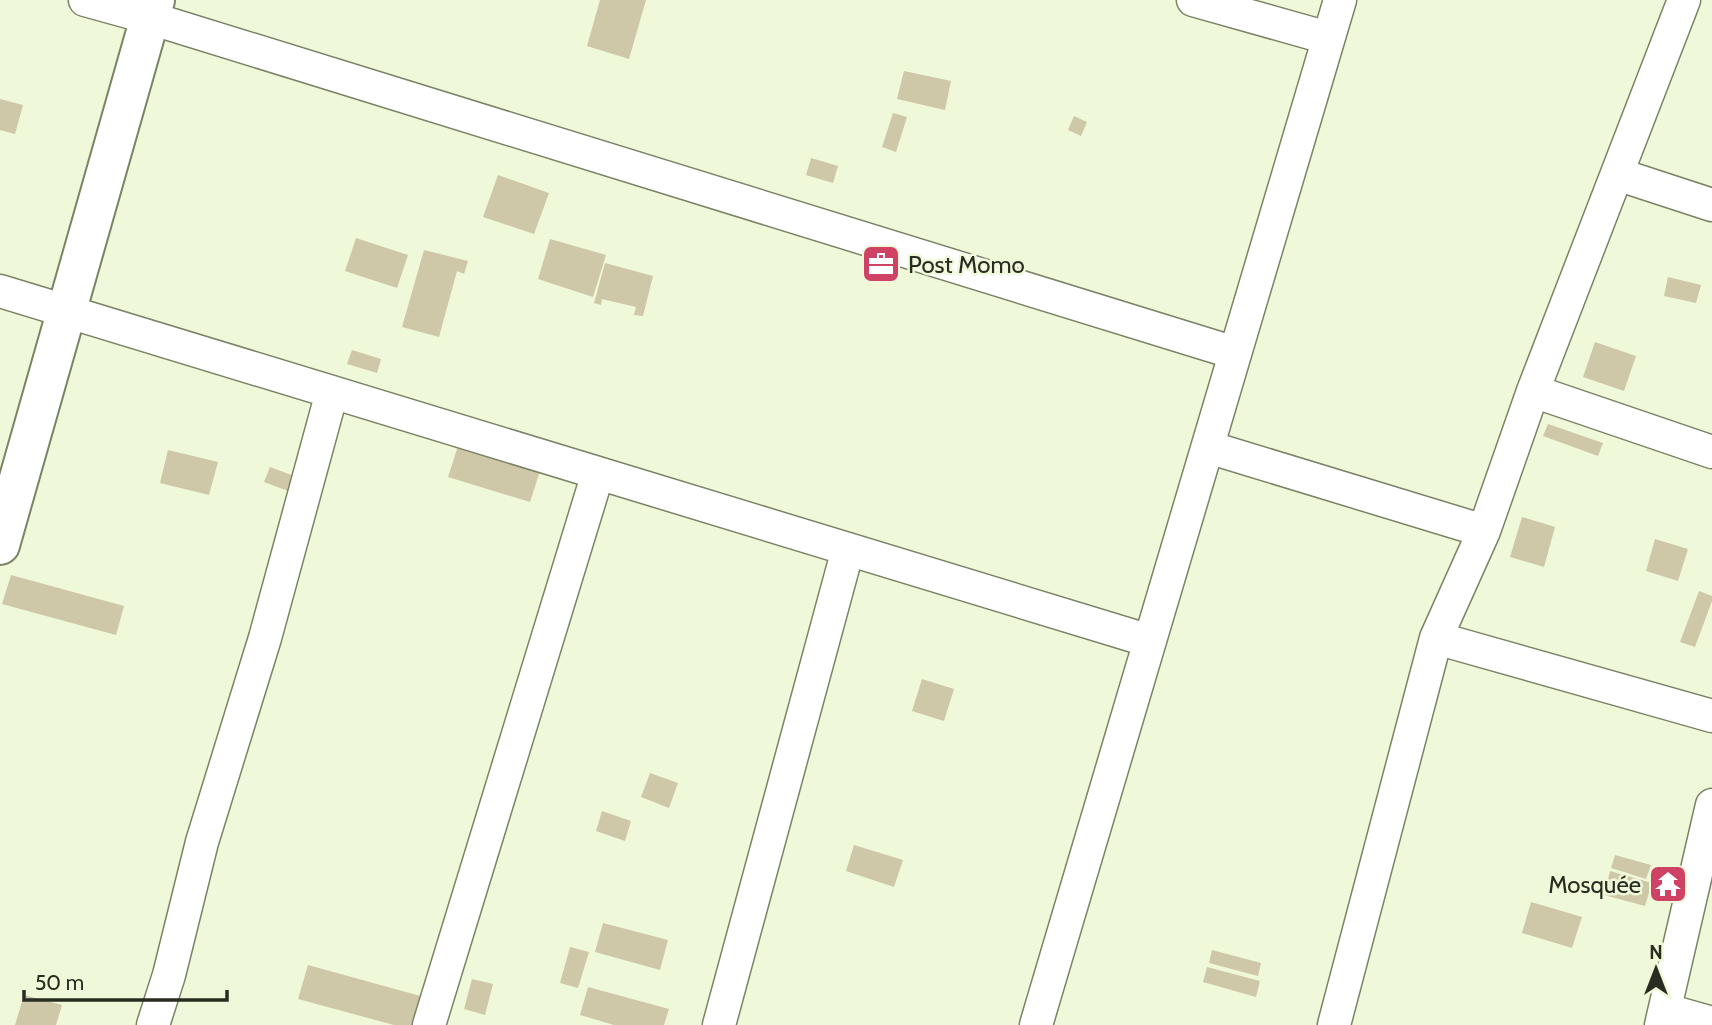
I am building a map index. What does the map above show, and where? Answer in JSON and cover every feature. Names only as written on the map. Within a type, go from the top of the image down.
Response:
[{"type":"street","points":[[85,0],[153,9],[1236,353]]},
{"type":"street","points":[[1193,0],[1328,38]]},
{"type":"street","points":[[1036,1025],[1340,0]]},
{"type":"street","points":[[1334,1025],[1436,638],[1484,531],[1533,391],[1684,0]]},
{"type":"street","points":[[0,545],[153,9]]},
{"type":"street","points":[[1617,174],[1712,205]]},
{"type":"street","points":[[0,291],[1150,641]]},
{"type":"street","points":[[1533,391],[1712,452]]},
{"type":"street","points":[[153,1025],[169,975],[202,842],[265,638],[332,392]]},
{"type":"street","points":[[1208,447],[1484,531]]},
{"type":"street","points":[[429,1025],[598,473]]},
{"type":"street","points":[[719,1025],[848,549]]},
{"type":"street","points":[[1436,638],[1712,716]]},
{"type":"street","points":[[1712,805],[1664,1018],[1712,1023]]},
{"type":"building","points":[[600,0],[646,0],[629,59],[587,46]]},
{"type":"building","points":[[904,71],[951,81],[945,110],[897,99]]},
{"type":"building","points":[[0,99],[23,105],[15,134],[0,130]]},
{"type":"building","points":[[893,113],[907,117],[896,152],[882,147]]},
{"type":"building","points":[[1074,116],[1087,122],[1081,136],[1068,130]]},
{"type":"building","points":[[811,158],[838,166],[833,183],[806,175]]},
{"type":"building","points":[[498,175],[549,193],[534,234],[483,217]]},
{"type":"building","points":[[356,238],[408,255],[397,288],[345,271]]},
{"type":"building","points":[[550,239],[606,255],[593,297],[538,279]]},
{"type":"building","points":[[424,250],[468,261],[464,274],[457,271],[439,337],[402,327]]},
{"type":"building","points":[[605,263],[653,276],[643,316],[634,315],[636,307],[602,299],[601,305],[594,303]]},
{"type":"building","points":[[1668,277],[1701,285],[1696,303],[1664,296]]},
{"type":"building","points":[[1595,342],[1636,356],[1624,391],[1583,377]]},
{"type":"building","points":[[352,350],[381,359],[377,373],[347,364]]},
{"type":"building","points":[[1548,424],[1603,443],[1598,456],[1543,436]]},
{"type":"building","points":[[458,446],[540,471],[530,502],[448,477]]},
{"type":"building","points":[[168,450],[218,462],[209,495],[160,483]]},
{"type":"building","points":[[270,467],[294,476],[288,491],[264,482]]},
{"type":"building","points":[[1522,517],[1555,527],[1544,567],[1510,557]]},
{"type":"building","points":[[1655,539],[1688,549],[1678,581],[1646,571]]},
{"type":"building","points":[[11,575],[124,606],[116,635],[2,604]]},
{"type":"building","points":[[1699,591],[1712,596],[1712,601],[1695,647],[1680,642]]},
{"type":"building","points":[[922,679],[954,689],[944,721],[912,711]]},
{"type":"building","points":[[650,773],[678,783],[669,808],[641,797]]},
{"type":"building","points":[[602,811],[631,821],[625,841],[596,831]]},
{"type":"building","points":[[854,845],[903,860],[894,887],[846,871]]},
{"type":"building","points":[[1615,855],[1651,865],[1646,879],[1611,868]]},
{"type":"building","points":[[1610,871],[1652,883],[1645,906],[1604,895]]},
{"type":"building","points":[[1531,902],[1582,917],[1572,948],[1522,933]]},
{"type":"building","points":[[603,923],[668,940],[660,970],[595,952]]},
{"type":"building","points":[[570,947],[589,952],[578,988],[560,983]]},
{"type":"building","points":[[1212,950],[1261,963],[1258,976],[1209,963]]},
{"type":"building","points":[[308,965],[424,997],[417,1025],[394,1025],[298,999]]},
{"type":"building","points":[[1207,967],[1260,981],[1256,997],[1203,982]]},
{"type":"building","points":[[472,979],[493,984],[485,1015],[464,1009]]},
{"type":"building","points":[[588,987],[669,1009],[664,1025],[614,1025],[580,1015]]},
{"type":"building","points":[[24,995],[62,1005],[56,1025],[15,1025]]},
{"type":"place","name":"Post Momo","points":[[881,264]]},
{"type":"place","name":"Mosquée","points":[[1668,884]]}]
